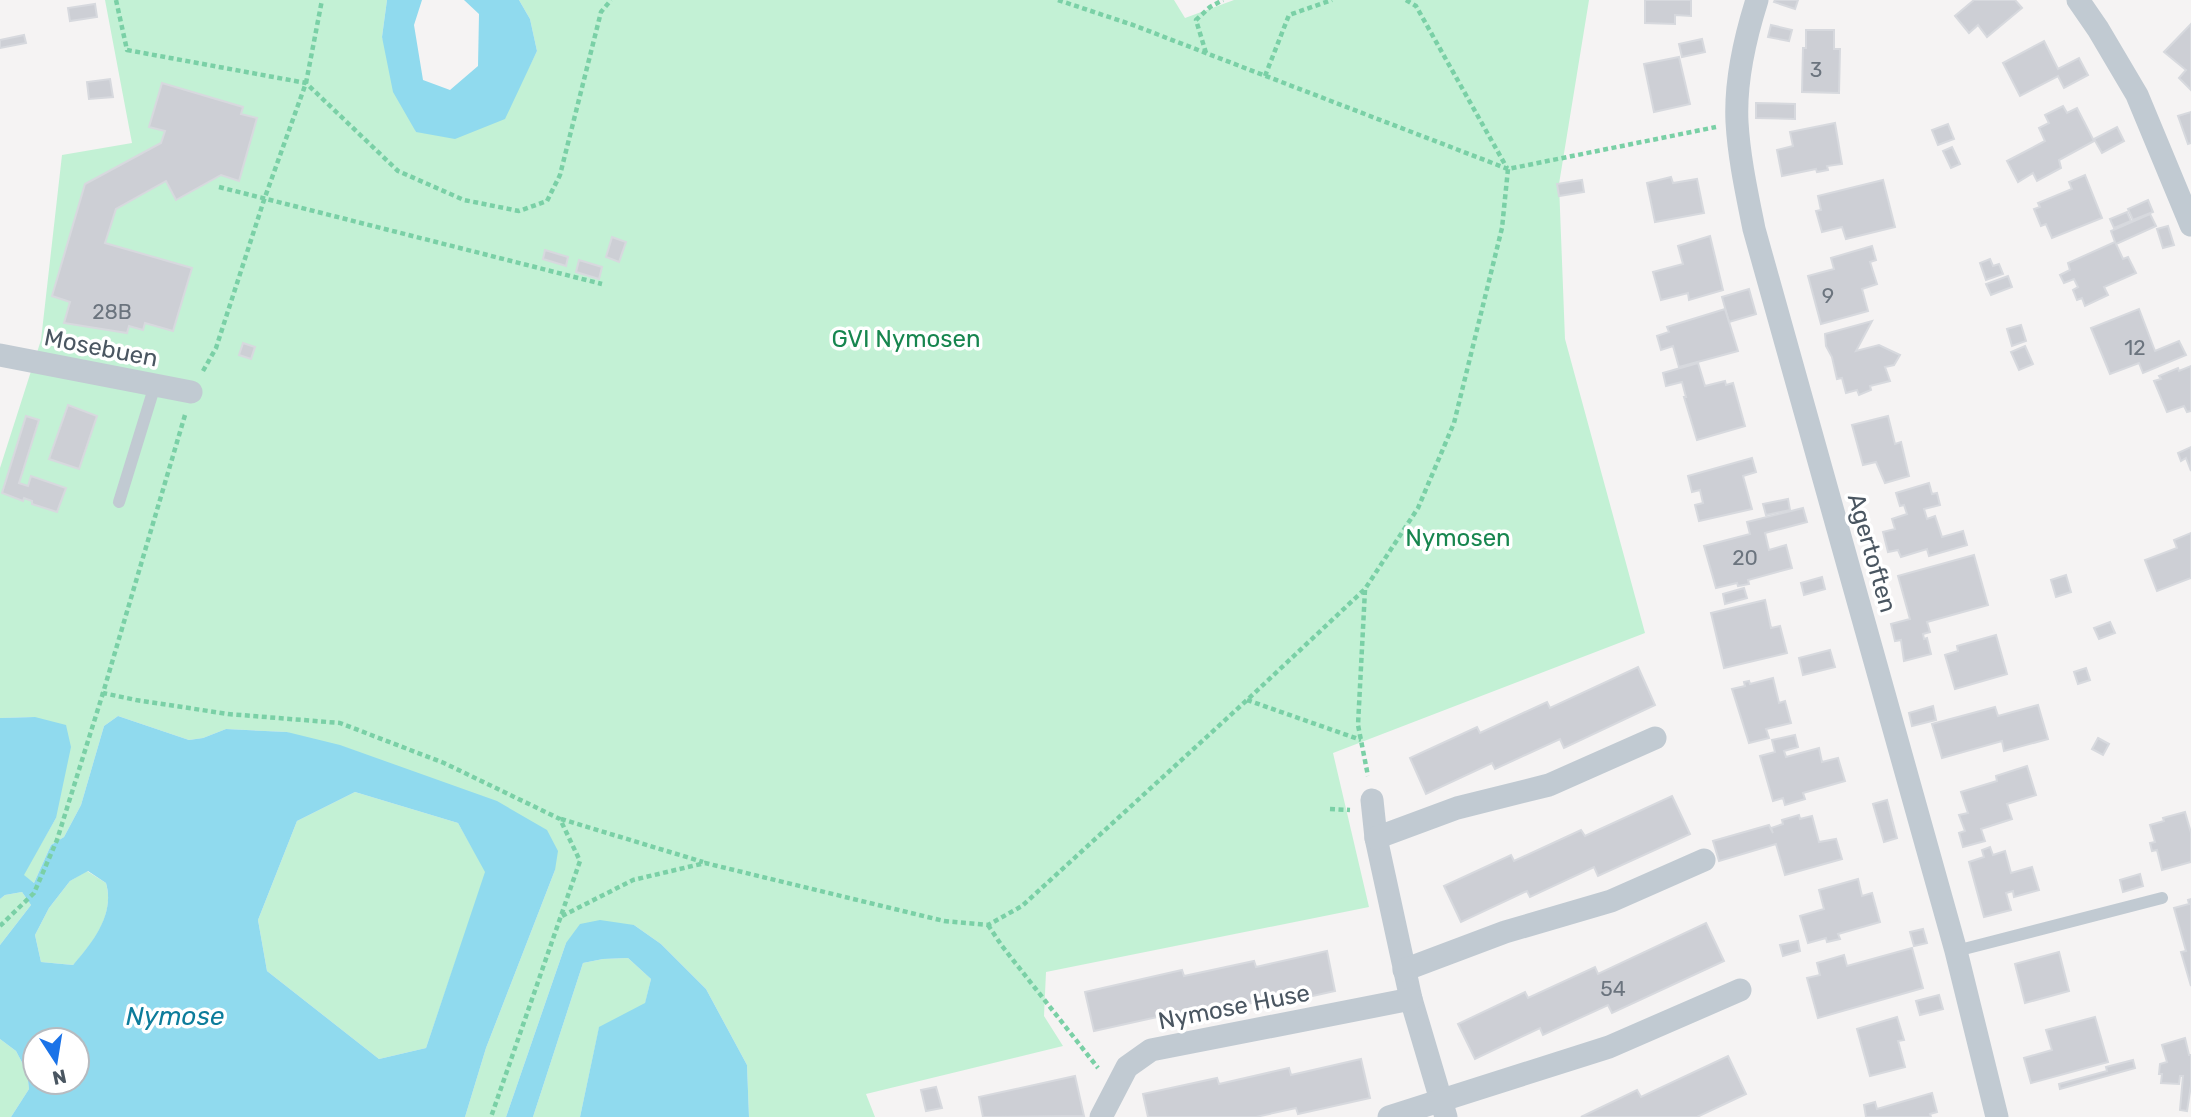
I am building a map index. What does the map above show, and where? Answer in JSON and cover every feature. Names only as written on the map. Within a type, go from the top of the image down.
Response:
[{"type":"street","name":"Agertoften","points":[[1757,0],[1737,95],[1737,123],[1754,229],[1956,951],[1997,1117]]},
{"type":"street","points":[[2078,0],[2137,95],[2191,225]]},
{"type":"street","name":"Mosebuen","points":[[0,355],[191,393]]},
{"type":"street","points":[[1376,838],[1457,808],[1549,785],[1656,737]]},
{"type":"street","points":[[1372,800],[1376,838],[1411,999],[1443,1109]]},
{"type":"street","points":[[1405,970],[1505,932],[1611,901],[1704,860]]},
{"type":"street","points":[[1390,1117],[1443,1109],[1609,1046],[1740,990]]},
{"type":"street","name":"Nymose Huse","points":[[1104,1113],[1127,1067],[1151,1051],[1411,999]]},
{"type":"lane","points":[[119,502],[155,386]]},
{"type":"lane","points":[[1956,951],[2162,898]]},
{"type":"path","points":[[116,0],[127,50],[306,83],[398,172],[464,200],[519,211],[547,201],[560,175],[601,12],[611,0]]},
{"type":"path","points":[[0,926],[34,893],[57,840],[191,393],[216,348],[264,200],[306,83],[322,0]]},
{"type":"path","points":[[1058,0],[1206,53],[1508,169],[1737,123]]},
{"type":"path","points":[[1206,53],[1196,20],[1210,7],[1223,0]]},
{"type":"path","points":[[1265,76],[1289,15],[1332,0]]},
{"type":"path","points":[[103,692],[136,700],[228,714],[340,723],[444,763],[560,819],[705,863],[944,921],[988,925],[1022,906],[1247,701],[1365,589],[1418,508],[1454,423],[1502,228],[1508,169],[1416,6],[1406,0]]},
{"type":"path","points":[[219,187],[602,284]]},
{"type":"path","points":[[1365,589],[1359,725],[1372,800]]},
{"type":"path","points":[[1247,701],[1361,740]]},
{"type":"path","points":[[491,1117],[580,861],[560,819]]},
{"type":"path","points":[[562,916],[633,880],[705,863]]},
{"type":"path","points":[[988,925],[1106,1077],[1104,1113]]},
{"type":"green space","points":[[105,0],[387,0],[382,37],[416,132],[522,81],[537,51],[530,19],[519,0],[1174,0],[1185,18],[1234,0],[1589,0],[1559,184],[1565,339],[1645,633],[1333,753],[1369,907],[1046,972],[1044,1016],[1063,1046],[866,1094],[875,1117],[749,1117],[747,1065],[706,989],[661,944],[634,925],[566,943],[506,1117],[465,1117],[486,1048],[555,870],[287,732],[226,729],[189,740],[118,716],[104,726],[81,805],[64,837],[51,845],[34,883],[23,875],[56,818],[35,717],[0,718],[0,468],[41,340],[62,155],[132,143]]},
{"type":"green space","points":[[355,792],[458,823],[486,872],[426,1048],[379,1059],[267,971],[258,920],[297,821]]},
{"type":"green space","points":[[87,871],[106,883],[107,906],[100,927],[73,965],[41,962],[35,935],[49,908],[70,881]]},
{"type":"green space","points":[[22,892],[31,905],[0,945],[0,899],[5,895]]},
{"type":"green space","points":[[628,958],[651,979],[645,1004],[599,1028],[580,1117],[533,1117],[583,963]]},
{"type":"green space","points":[[0,1039],[16,1051],[21,1061],[21,1096],[24,1096],[11,1117],[0,1117]]},
{"type":"water","points":[[387,0],[422,0],[414,25],[423,80],[450,90],[478,66],[479,14],[464,0],[519,0],[530,19],[537,51],[505,119],[455,139],[416,132],[393,92],[382,37]]},
{"type":"water","name":"Nymose","points":[[118,716],[189,740],[226,729],[287,732],[340,745],[497,801],[547,830],[558,851],[555,870],[486,1048],[465,1117],[11,1117],[24,1096],[91,1096],[91,1026],[21,1026],[21,1061],[16,1051],[0,1039],[0,945],[31,905],[22,892],[5,895],[0,899],[0,718],[35,717],[66,725],[71,747],[56,818],[24,875],[34,883],[51,845],[64,837],[81,805],[104,726]],"holes":[[[355,792],[458,823],[485,872],[426,1048],[379,1059],[267,971],[258,920],[297,821]],[[88,871],[106,883],[108,894],[105,917],[88,947],[73,965],[41,962],[35,935],[49,908],[70,881]]]},
{"type":"water","points":[[600,920],[634,925],[661,944],[706,989],[747,1065],[749,1117],[580,1117],[599,1027],[645,1003],[651,979],[628,958],[583,963],[533,1117],[506,1117],[566,943],[580,924]]},
{"type":"building","points":[[1645,0],[1691,0],[1691,16],[1675,15],[1675,24],[1645,23]]},
{"type":"building","points":[[1798,0],[1795,9],[1774,2]]},
{"type":"building","points":[[1974,0],[2015,0],[2022,8],[1987,37],[1978,25],[1969,33],[1955,16]]},
{"type":"building","points":[[95,4],[97,17],[70,21],[68,8]]},
{"type":"building","points":[[2191,24],[2191,90],[2179,78],[2186,70],[2164,52]]},
{"type":"building","points":[[1771,25],[1792,30],[1789,41],[1768,37]]},
{"type":"building","points":[[1806,30],[1834,30],[1834,49],[1840,49],[1839,93],[1802,92]]},
{"type":"building","points":[[24,35],[26,43],[0,48],[0,40]]},
{"type":"building","points":[[1702,39],[1705,52],[1682,57],[1679,44]]},
{"type":"building","points":[[2044,41],[2058,69],[2079,58],[2088,75],[2064,88],[2058,76],[2020,96],[2003,63]]},
{"type":"building","points":[[1679,57],[1690,104],[1654,112],[1644,64]]},
{"type":"building","points":[[110,79],[113,97],[89,99],[87,82]]},
{"type":"building","points":[[162,83],[243,107],[241,114],[257,118],[239,181],[221,175],[176,200],[166,181],[116,209],[105,243],[192,268],[173,331],[145,323],[143,330],[129,326],[127,333],[64,323],[70,302],[52,296],[85,184],[161,143],[165,131],[149,127]]},
{"type":"building","points":[[1756,103],[1795,104],[1795,119],[1756,118]]},
{"type":"building","points":[[2063,106],[2067,113],[2077,108],[2094,141],[2059,160],[2061,168],[2037,181],[2033,173],[2018,182],[2007,161],[2045,141],[2039,128],[2049,123],[2045,115]]},
{"type":"building","points":[[2191,112],[2191,143],[2188,144],[2178,116]]},
{"type":"building","points":[[1835,123],[1842,164],[1827,166],[1828,170],[1817,172],[1816,169],[1782,176],[1777,150],[1793,146],[1790,132]]},
{"type":"building","points":[[1948,124],[1954,139],[1938,145],[1932,130]]},
{"type":"building","points":[[2117,127],[2124,141],[2102,153],[2094,139]]},
{"type":"building","points":[[1952,147],[1960,164],[1951,168],[1943,151]]},
{"type":"building","points":[[2085,175],[2102,218],[2052,238],[2046,224],[2041,226],[2034,209],[2040,207],[2038,203],[2072,189],[2069,182]]},
{"type":"building","points":[[1671,177],[1673,183],[1697,179],[1704,213],[1655,222],[1647,183]]},
{"type":"building","points":[[1582,180],[1584,192],[1559,196],[1557,184]]},
{"type":"building","points":[[1883,180],[1895,227],[1846,239],[1842,227],[1822,232],[1816,211],[1821,210],[1818,196]]},
{"type":"building","points":[[2148,200],[2153,212],[2133,220],[2128,209]]},
{"type":"building","points":[[2127,212],[2131,221],[2114,228],[2110,219]]},
{"type":"building","points":[[2150,214],[2156,226],[2116,244],[2123,259],[2128,257],[2136,273],[2104,287],[2108,295],[2085,306],[2082,298],[2077,300],[2073,290],[2078,287],[2074,279],[2064,283],[2060,275],[2070,270],[2068,263],[2115,242],[2111,231]]},
{"type":"building","points":[[2168,226],[2174,245],[2163,248],[2157,229]]},
{"type":"building","points":[[1710,236],[1723,290],[1689,300],[1688,293],[1661,300],[1653,272],[1683,264],[1678,246]]},
{"type":"building","points":[[612,237],[626,242],[619,262],[606,257]]},
{"type":"building","points":[[1872,246],[1876,260],[1870,262],[1877,284],[1862,289],[1868,311],[1821,324],[1808,276],[1834,269],[1831,258]]},
{"type":"building","points":[[545,250],[568,257],[566,266],[543,259]]},
{"type":"building","points":[[1990,259],[1993,266],[1999,264],[2003,274],[1986,280],[1980,263]]},
{"type":"building","points":[[579,260],[602,267],[599,279],[576,272]]},
{"type":"building","points":[[2008,276],[2012,287],[1991,295],[1986,284]]},
{"type":"building","points":[[1749,289],[1756,314],[1729,322],[1722,297]]},
{"type":"building","points":[[1725,309],[1738,351],[1679,367],[1673,346],[1661,350],[1657,336],[1669,332],[1667,327]]},
{"type":"building","points":[[2139,309],[2155,351],[2179,341],[2186,355],[2143,373],[2139,363],[2110,374],[2091,328]]},
{"type":"building","points":[[1872,321],[1856,351],[1879,345],[1900,355],[1894,365],[1885,367],[1890,381],[1870,386],[1871,390],[1859,395],[1857,390],[1846,393],[1842,378],[1837,379],[1832,357],[1826,346],[1825,334]]},
{"type":"building","points":[[2021,325],[2026,341],[2012,346],[2007,329]]},
{"type":"building","points":[[243,343],[255,347],[251,359],[239,355]]},
{"type":"building","points":[[2025,346],[2033,364],[2019,370],[2011,352]]},
{"type":"building","points":[[1698,363],[1705,386],[1725,381],[1726,385],[1733,383],[1745,426],[1697,440],[1682,382],[1666,386],[1663,373]]},
{"type":"building","points":[[2191,366],[2191,411],[2187,412],[2184,406],[2167,412],[2154,381],[2178,368],[2179,371]]},
{"type":"building","points":[[68,405],[97,416],[79,469],[49,459]]},
{"type":"building","points":[[26,416],[39,420],[19,483],[28,486],[31,476],[66,488],[57,512],[32,504],[32,501],[24,498],[23,501],[2,493]]},
{"type":"building","points":[[1888,416],[1895,444],[1901,442],[1909,476],[1885,483],[1876,462],[1863,465],[1852,425]]},
{"type":"building","points":[[2191,447],[2191,471],[2186,458],[2181,461],[2178,453]]},
{"type":"building","points":[[1752,458],[1756,472],[1743,476],[1752,509],[1699,521],[1695,505],[1703,503],[1700,490],[1692,492],[1688,476]]},
{"type":"building","points":[[1929,483],[1932,494],[1937,493],[1940,505],[1924,509],[1927,519],[1935,516],[1942,537],[1963,531],[1967,545],[1929,556],[1927,549],[1901,557],[1898,550],[1888,552],[1883,532],[1895,529],[1892,519],[1907,514],[1904,505],[1900,506],[1896,493]]},
{"type":"building","points":[[1788,499],[1790,510],[1766,515],[1763,504]]},
{"type":"building","points":[[1803,508],[1807,522],[1765,533],[1769,550],[1786,545],[1792,568],[1748,580],[1749,584],[1738,586],[1737,583],[1716,588],[1704,546],[1750,534],[1747,522]]},
{"type":"building","points":[[2191,533],[2191,578],[2157,591],[2145,560],[2177,548],[2174,540]]},
{"type":"building","points":[[1974,555],[1988,605],[1927,622],[1930,632],[1923,634],[1924,639],[1927,638],[1931,654],[1904,661],[1901,640],[1895,641],[1891,624],[1910,619],[1898,576]]},
{"type":"building","points":[[2066,575],[2071,592],[2056,597],[2051,580]]},
{"type":"building","points":[[1822,577],[1825,589],[1804,595],[1801,583]]},
{"type":"building","points":[[1744,588],[1747,598],[1725,604],[1723,594]]},
{"type":"building","points":[[1765,600],[1771,628],[1780,626],[1787,653],[1724,668],[1711,613]]},
{"type":"building","points":[[2110,622],[2115,633],[2099,639],[2094,628]]},
{"type":"building","points":[[1996,635],[2007,674],[1955,689],[1945,655],[1958,651],[1957,646]]},
{"type":"building","points":[[1830,650],[1835,667],[1803,675],[1799,658]]},
{"type":"building","points":[[1638,667],[1655,705],[1564,748],[1560,739],[1495,769],[1492,763],[1426,794],[1410,758],[1477,727],[1480,733],[1547,702],[1550,708]]},
{"type":"building","points":[[2086,668],[2090,680],[2078,684],[2074,672]]},
{"type":"building","points":[[1773,678],[1779,703],[1785,701],[1791,723],[1766,729],[1769,738],[1749,743],[1732,689],[1745,686],[1744,682],[1749,681],[1750,684]]},
{"type":"building","points":[[2038,705],[2048,739],[2004,751],[2002,741],[1942,758],[1932,724],[1995,707],[1998,716]]},
{"type":"building","points":[[1933,706],[1936,720],[1912,726],[1909,713]]},
{"type":"building","points":[[1795,735],[1798,747],[1784,751],[1786,757],[1819,748],[1822,762],[1838,758],[1845,781],[1803,793],[1805,799],[1785,805],[1783,798],[1773,801],[1760,756],[1775,752],[1772,740]]},
{"type":"building","points":[[2098,738],[2109,744],[2103,755],[2092,749]]},
{"type":"building","points":[[2027,766],[2036,795],[2007,804],[2012,819],[1981,829],[1985,841],[1963,847],[1959,833],[1965,831],[1959,815],[1968,813],[1961,792],[1997,781],[1996,776]]},
{"type":"building","points":[[1672,796],[1690,834],[1598,876],[1594,867],[1530,897],[1527,891],[1461,922],[1444,886],[1511,855],[1514,861],[1581,830],[1585,836]]},
{"type":"building","points":[[1887,800],[1897,838],[1884,842],[1873,804]]},
{"type":"building","points":[[2185,812],[2191,833],[2191,862],[2162,870],[2157,850],[2152,851],[2150,843],[2155,842],[2150,825]]},
{"type":"building","points":[[1799,815],[1800,819],[1812,816],[1819,842],[1836,839],[1842,859],[1785,875],[1776,844],[1719,861],[1713,841],[1769,825],[1773,833],[1771,828],[1783,824],[1782,820]]},
{"type":"building","points":[[1990,847],[1993,855],[2005,851],[2011,873],[2032,867],[2039,890],[2014,897],[2013,891],[2006,893],[2011,910],[1984,917],[1969,862],[1984,857],[1982,850]]},
{"type":"building","points":[[2140,874],[2143,886],[2123,892],[2120,880]]},
{"type":"building","points":[[1858,879],[1862,896],[1872,893],[1880,922],[1838,934],[1840,939],[1827,942],[1826,938],[1808,943],[1800,916],[1824,909],[1819,890]]},
{"type":"building","points":[[2191,899],[2191,986],[2181,952],[2186,951],[2174,908],[2189,904],[2188,900]]},
{"type":"building","points":[[1706,923],[1724,961],[1612,1013],[1608,1005],[1543,1035],[1540,1028],[1475,1059],[1458,1024],[1525,992],[1528,998],[1595,967],[1598,974]]},
{"type":"building","points":[[1923,929],[1927,943],[1914,946],[1910,932]]},
{"type":"building","points":[[1798,941],[1800,951],[1783,956],[1780,945]]},
{"type":"building","points":[[1912,948],[1923,988],[1818,1018],[1807,978],[1820,975],[1817,963],[1844,955],[1847,966]]},
{"type":"building","points":[[1327,951],[1335,991],[1263,1007],[1261,1001],[1190,1016],[1189,1010],[1094,1031],[1085,992],[1182,970],[1184,976],[1254,961],[1256,967]]},
{"type":"building","points":[[2059,952],[2069,991],[2025,1003],[2015,964]]},
{"type":"building","points":[[1939,995],[1943,1009],[1920,1015],[1916,1001]]},
{"type":"building","points":[[1897,1017],[1904,1040],[1898,1041],[1905,1067],[1870,1076],[1857,1029]]},
{"type":"building","points":[[2095,1017],[2108,1062],[2031,1083],[2024,1058],[2052,1050],[2046,1030]]},
{"type":"building","points":[[2185,1038],[2191,1055],[2191,1085],[2187,1111],[2180,1110],[2183,1076],[2180,1076],[2179,1084],[2161,1083],[2162,1074],[2159,1074],[2160,1064],[2167,1062],[2162,1045]]},
{"type":"building","points":[[1728,1056],[1746,1094],[1697,1117],[1581,1117],[1637,1090],[1641,1097]]},
{"type":"building","points":[[1361,1059],[1370,1098],[1298,1114],[1296,1108],[1256,1117],[1148,1117],[1143,1094],[1217,1078],[1219,1084],[1289,1068],[1291,1075]]},
{"type":"building","points":[[2133,1060],[2135,1068],[2060,1089],[2059,1084],[2107,1071],[2106,1067]]},
{"type":"building","points":[[1075,1076],[1084,1116],[983,1117],[979,1097]]},
{"type":"building","points":[[936,1087],[942,1108],[926,1111],[921,1090]]},
{"type":"building","points":[[1932,1093],[1937,1112],[1930,1114],[1931,1117],[1866,1117],[1864,1105],[1875,1102],[1877,1109]]},
{"type":"park label","name":"GVI Nymosen","points":[[906,339]]},
{"type":"park label","name":"Nymosen","points":[[1458,538]]}]
